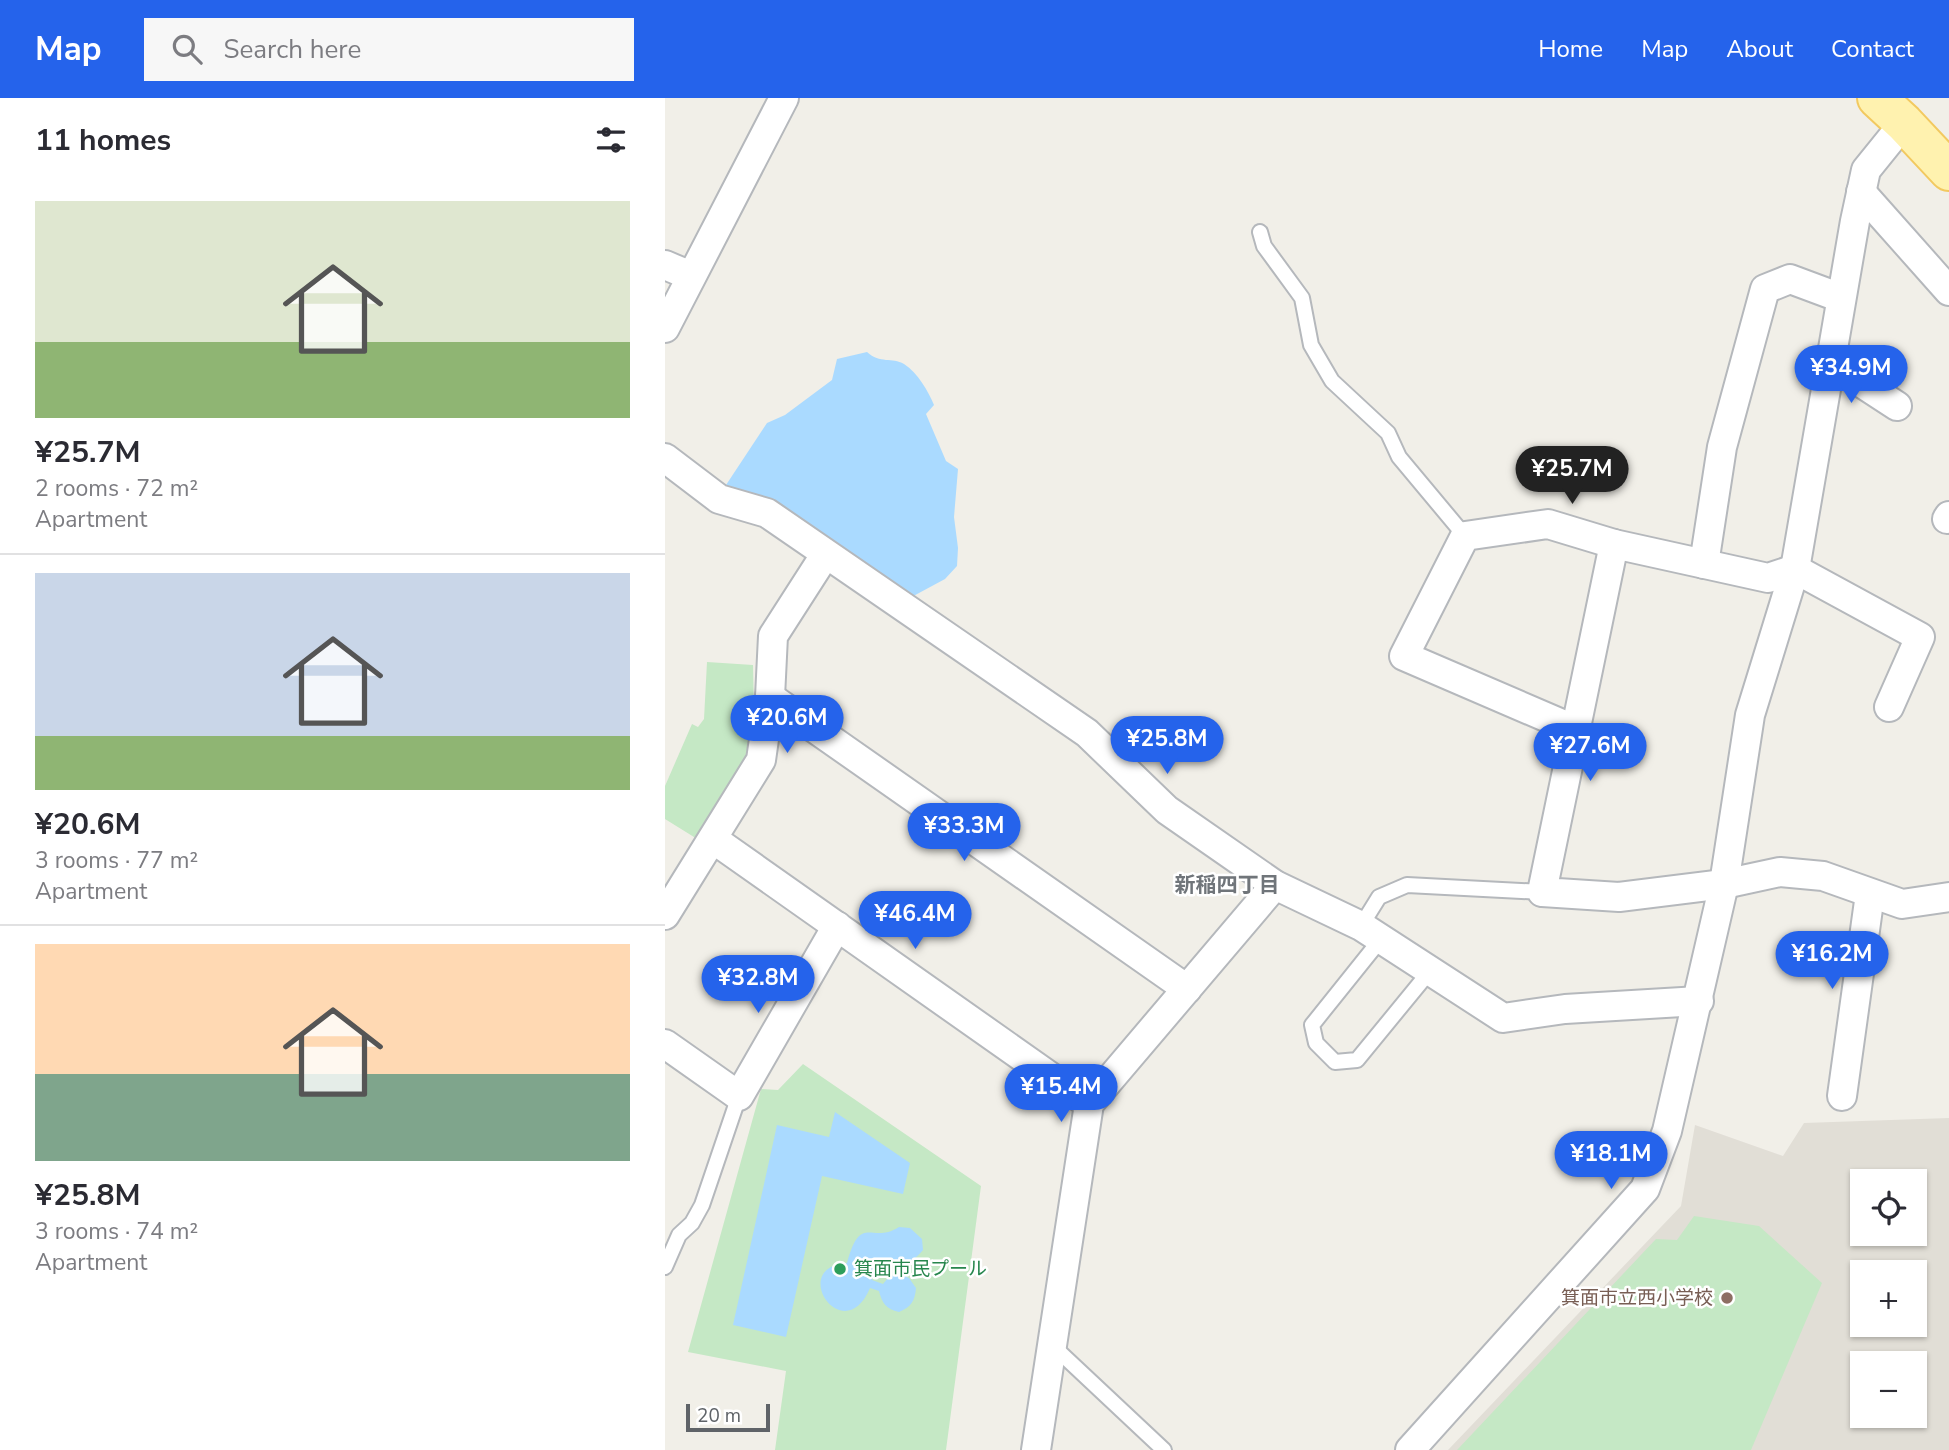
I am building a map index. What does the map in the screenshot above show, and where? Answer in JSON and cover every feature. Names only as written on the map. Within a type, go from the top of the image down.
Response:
[{"type":"main road","points":[[1891,111],[1949,171]]},
{"type":"street","points":[[665,328],[783,98]]},
{"type":"street","points":[[1410,1450],[1646,1189],[1667,1131],[1724,884],[1751,715],[1795,569],[1865,170],[1891,111]]},
{"type":"street","points":[[1861,192],[1949,291]]},
{"type":"street","points":[[665,265],[691,276]]},
{"type":"street","points":[[1704,564],[1722,447],[1765,289],[1790,279],[1842,298]]},
{"type":"street","points":[[1831,363],[1897,406]]},
{"type":"street","points":[[665,458],[719,499],[767,513],[1087,733],[1167,810],[1275,884],[1371,932],[1503,1018],[1565,1009],[1699,1001]]},
{"type":"street","points":[[1576,730],[1404,656],[1465,536],[1548,524],[1614,544],[1768,578],[1795,569],[1920,637],[1889,707]]},
{"type":"street","points":[[1614,544],[1542,892],[1619,897],[1724,884],[1780,872],[1823,876],[1902,904],[1949,897]]},
{"type":"street","points":[[665,915],[761,760],[770,697],[773,636],[825,555]]},
{"type":"street","points":[[770,697],[1187,989]]},
{"type":"street","points":[[713,839],[1089,1104]]},
{"type":"street","points":[[1036,1450],[1089,1104],[1275,884]]},
{"type":"street","points":[[1843,1096],[1870,894]]},
{"type":"street","points":[[665,1044],[739,1096],[837,926]]},
{"type":"lane","points":[[1260,232],[1264,246],[1301,298],[1311,345],[1332,381],[1388,433],[1399,457],[1465,536]]},
{"type":"lane","points":[[1430,971],[1357,1060],[1335,1062],[1316,1044],[1312,1025],[1371,932],[1379,897],[1407,885],[1542,892]]},
{"type":"lane","points":[[665,1267],[679,1235],[692,1223],[702,1205],[739,1096]]},
{"type":"lane","points":[[1052,1345],[1164,1450]]},
{"type":"shaded area","name":"箕面市立西小学校","points":[[1949,1118],[1949,1450],[1448,1450],[1681,1206],[1695,1125],[1783,1156],[1804,1123]]},
{"type":"green space","points":[[707,662],[753,665],[755,755],[702,842],[665,819],[665,786],[692,724],[698,727],[704,719]]},
{"type":"green space","name":"箕面市民プール","points":[[803,1064],[981,1186],[946,1450],[775,1450],[786,1371],[688,1352],[761,1089],[778,1090]]},
{"type":"green space","points":[[1694,1216],[1759,1226],[1822,1283],[1751,1450],[1457,1450],[1656,1239],[1677,1240]]},
{"type":"water","points":[[867,352],[877,358],[904,364],[918,377],[934,405],[926,414],[946,461],[958,469],[954,517],[957,566],[945,579],[906,600],[726,485],[767,423],[785,415],[832,380],[837,359]]},
{"type":"water","points":[[835,1112],[910,1163],[903,1194],[822,1176],[786,1337],[733,1325],[777,1125],[829,1137]]},
{"type":"water","points":[[899,1227],[910,1228],[922,1239],[923,1250],[908,1261],[879,1258],[874,1263],[872,1280],[883,1284],[898,1273],[909,1278],[916,1288],[915,1297],[907,1308],[899,1312],[891,1309],[885,1305],[879,1291],[870,1288],[859,1305],[847,1311],[835,1308],[826,1300],[821,1289],[822,1277],[830,1268],[847,1263],[857,1238],[862,1234],[889,1232]]},
{"type":"place","name":"箕面市民プール","points":[[840,1269]]},
{"type":"place","name":"箕面市立西小学校","points":[[1727,1298]]},
{"type":"district","name":"新稲四丁目","points":[[1227,885]]}]
